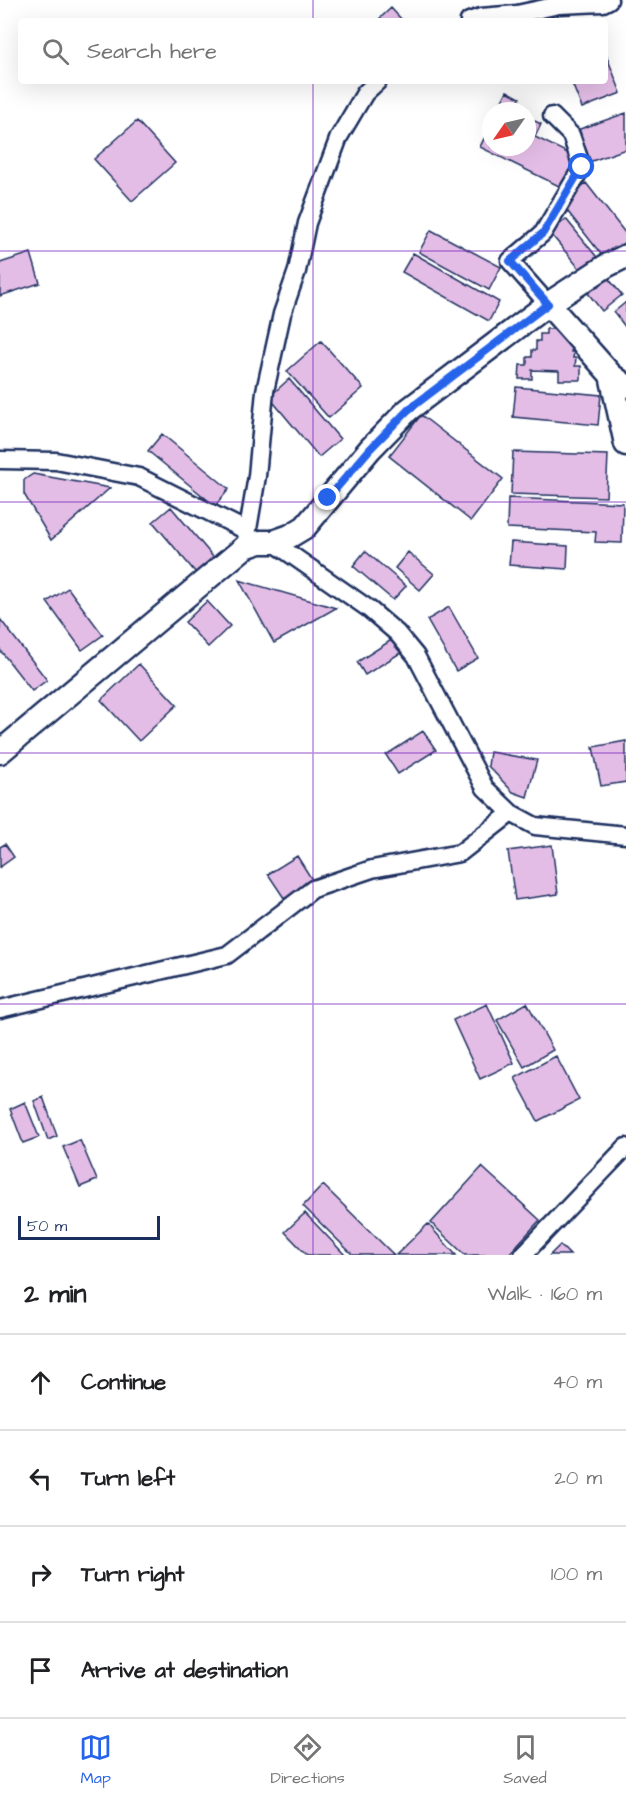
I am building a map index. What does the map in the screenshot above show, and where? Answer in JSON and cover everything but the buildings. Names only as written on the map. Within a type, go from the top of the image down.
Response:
[{"type":"main road","points":[[0,752],[246,539],[273,542],[305,527],[370,449],[408,410],[548,304],[606,266],[626,256]]},
{"type":"main road","points":[[548,304],[618,380],[626,444]]},
{"type":"street","points":[[476,18],[517,14],[578,2],[603,3],[609,0]]},
{"type":"street","points":[[0,460],[56,461],[139,477],[246,539],[258,465],[265,391],[282,314],[297,271],[307,223],[339,137],[365,93],[375,84]]},
{"type":"street","points":[[548,304],[510,261],[543,233],[582,167],[571,135],[552,116]]},
{"type":"street","points":[[273,542],[369,609],[397,633],[416,656],[485,788],[511,813],[535,826],[626,835]]},
{"type":"street","points":[[0,1009],[227,955],[313,889],[372,869],[460,853],[511,813]]},
{"type":"street","points":[[523,1255],[626,1147]]},
{"type":"route","points":[[328,498],[370,449],[408,410],[548,304],[510,261],[543,233],[582,167]]}]
